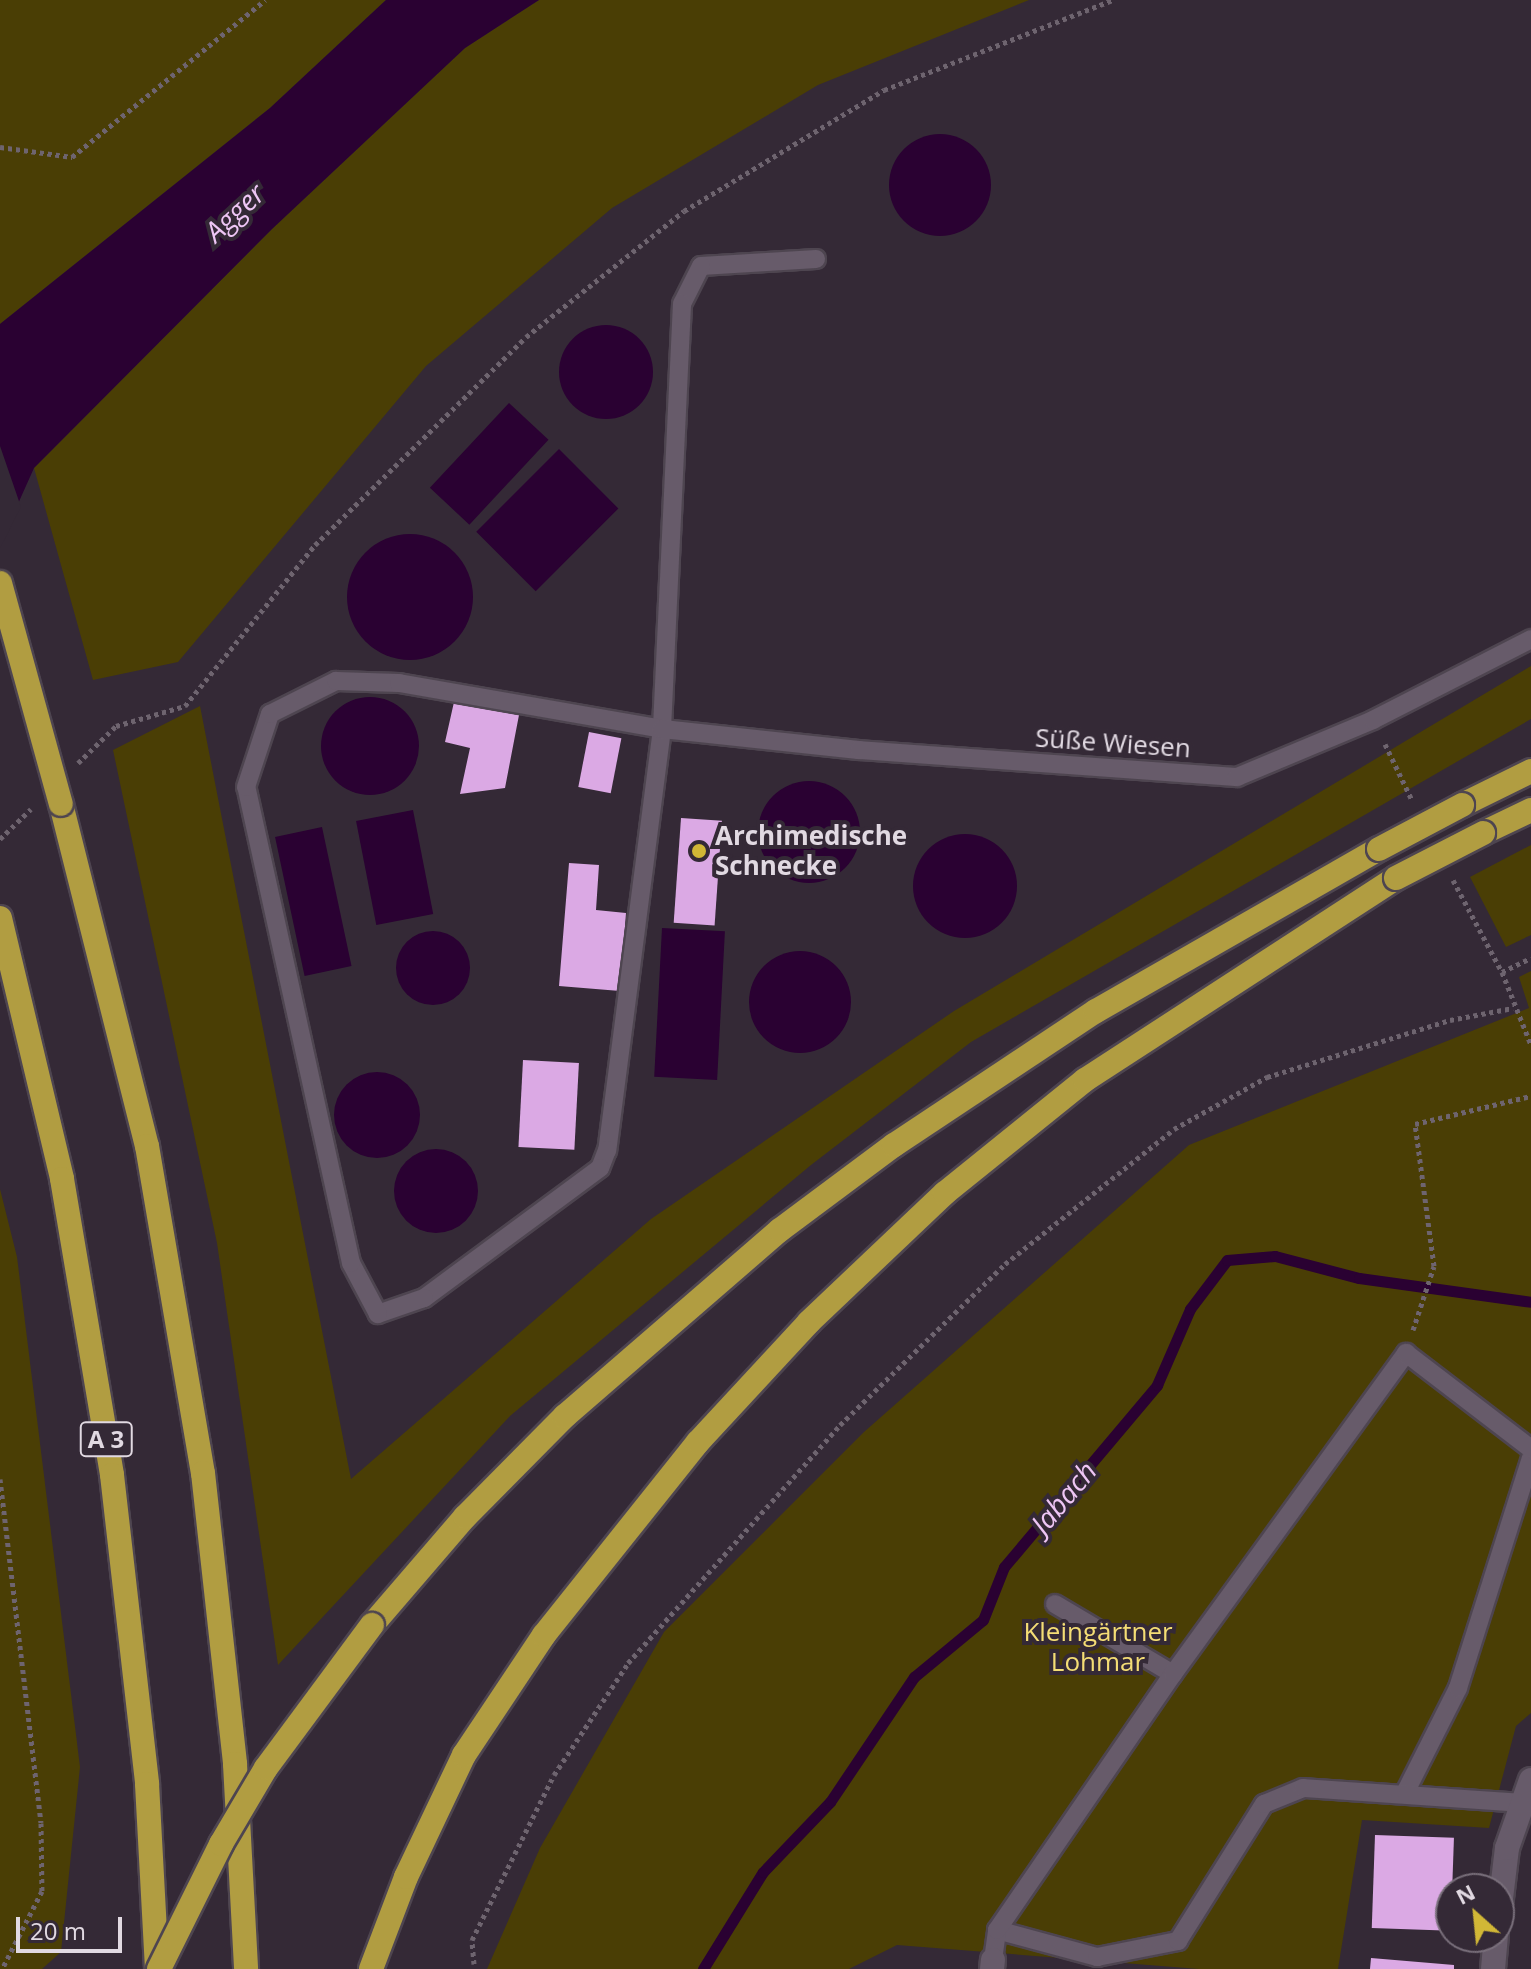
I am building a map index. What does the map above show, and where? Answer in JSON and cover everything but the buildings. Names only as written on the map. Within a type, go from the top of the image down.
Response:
[{"type":"highway","points":[[0,583],[52,801],[147,1146],[203,1473],[235,1764],[246,1969]]},
{"type":"highway","points":[[158,1969],[221,1844],[266,1768],[372,1625],[465,1517],[565,1416],[780,1230],[894,1145],[1096,1011],[1379,849],[1531,771]]},
{"type":"highway","points":[[371,1969],[406,1877],[464,1755],[544,1635],[698,1442],[809,1322],[945,1193],[1085,1080],[1396,878],[1531,810]]},
{"type":"highway","name":"A 3","points":[[0,918],[62,1179],[112,1475],[147,1784],[158,1969]]},
{"type":"street","points":[[1504,1873],[1507,1848],[1531,1780]]},
{"type":"lane","points":[[662,729],[682,304],[701,266],[816,259]]},
{"type":"lane","name":"Süße Wiesen","points":[[662,729],[607,1150],[600,1168],[424,1298],[378,1314],[351,1263],[246,787],[270,714],[336,681],[399,683],[662,729],[859,750],[1237,777],[1373,720],[1531,639]]},
{"type":"lane","points":[[993,1965],[997,1930],[1173,1674],[1406,1353],[1531,1449]]},
{"type":"lane","points":[[1406,1791],[1458,1688],[1531,1458]]},
{"type":"lane","points":[[1055,1604],[1173,1674]]},
{"type":"lane","points":[[997,1930],[1097,1957],[1178,1941],[1264,1804],[1303,1788],[1406,1791],[1521,1803]]},
{"type":"path","points":[[0,147],[72,157],[265,0]]},
{"type":"path","points":[[74,767],[116,726],[185,706],[325,535],[526,337],[684,211],[884,90],[1113,0]]},
{"type":"path","points":[[1373,720],[1411,800]]},
{"type":"path","points":[[0,839],[52,801]]},
{"type":"path","points":[[1454,881],[1502,972],[1513,1008],[1531,1045]]},
{"type":"path","points":[[1502,972],[1531,958]]},
{"type":"path","points":[[474,1964],[472,1940],[554,1775],[628,1663],[840,1425],[1005,1264],[1174,1129],[1267,1077],[1450,1020],[1513,1008]]},
{"type":"path","points":[[1418,1312],[1434,1266],[1415,1124],[1531,1096]]},
{"type":"path","points":[[0,1479],[41,1823],[42,1891],[2,1969]]},
{"type":"green space","points":[[0,0],[386,0],[270,108],[0,324]]},
{"type":"green space","points":[[539,0],[1029,0],[818,85],[612,208],[426,366],[178,662],[93,680],[34,468],[272,229],[465,48]]},
{"type":"green space","points":[[1531,666],[1531,719],[971,1042],[811,1165],[510,1416],[278,1665],[217,1243],[113,750],[200,706],[351,1479],[651,1219],[954,1011]]},
{"type":"green space","points":[[1531,845],[1531,935],[1506,947],[1470,877]]},
{"type":"green space","name":"Kleingärtner Lohmar","points":[[1531,971],[1531,1713],[1516,1726],[1489,1828],[1362,1820],[1338,1969],[1199,1969],[897,1945],[849,1969],[487,1969],[540,1848],[664,1632],[864,1432],[1189,1145],[1529,1008],[1519,977]]},
{"type":"green space","points":[[0,1189],[17,1257],[80,1767],[61,1952],[42,1969],[0,1969]]},
{"type":"water","name":"Agger","points":[[386,0],[539,0],[465,48],[272,229],[34,468],[0,544],[0,324],[270,108]]},
{"type":"water","points":[[940,134],[959,138],[976,149],[987,166],[991,185],[987,204],[976,221],[959,232],[940,236],[921,232],[904,221],[893,204],[889,185],[893,166],[904,149],[921,138]]},
{"type":"water","points":[[606,325],[624,328],[639,339],[650,354],[653,372],[650,390],[639,405],[624,416],[606,419],[588,416],[573,405],[562,390],[559,372],[562,354],[573,339],[588,328]]},
{"type":"water","points":[[509,403],[548,440],[469,525],[430,488]]},
{"type":"water","points":[[559,449],[618,508],[536,591],[476,532]]},
{"type":"water","points":[[410,534],[434,539],[454,553],[468,573],[473,597],[468,621],[454,641],[434,655],[410,660],[386,655],[366,641],[352,621],[347,597],[352,573],[366,553],[386,539]]},
{"type":"water","points":[[370,697],[397,705],[411,719],[419,746],[411,773],[397,787],[370,795],[343,787],[329,773],[321,746],[329,719],[343,705]]},
{"type":"water","points":[[809,781],[829,784],[852,803],[857,812],[860,832],[857,852],[838,875],[829,880],[809,883],[789,880],[766,861],[761,852],[758,832],[761,812],[780,789],[789,784]]},
{"type":"water","points":[[413,810],[433,914],[376,925],[356,821]]},
{"type":"water","points":[[322,827],[352,966],[305,976],[275,837]]},
{"type":"water","points":[[965,834],[985,838],[1008,857],[1017,886],[1013,906],[994,929],[965,938],[945,934],[922,915],[913,886],[917,866],[936,843]]},
{"type":"water","points":[[662,928],[725,931],[717,1080],[654,1077]]},
{"type":"water","points":[[433,931],[447,934],[459,942],[467,954],[470,968],[467,982],[459,994],[447,1002],[433,1005],[419,1002],[407,994],[399,982],[396,968],[399,954],[407,942],[419,934]]},
{"type":"water","points":[[800,951],[820,954],[843,973],[848,982],[851,1002],[848,1022],[829,1045],[820,1050],[800,1053],[780,1050],[757,1031],[752,1022],[749,1002],[752,982],[771,959],[780,954]]},
{"type":"water","points":[[377,1072],[401,1079],[413,1091],[420,1115],[413,1139],[401,1151],[377,1158],[353,1151],[341,1139],[334,1115],[341,1091],[353,1079]]},
{"type":"water","points":[[436,1149],[459,1156],[471,1168],[478,1191],[471,1214],[459,1226],[436,1233],[413,1226],[401,1214],[394,1191],[401,1168],[413,1156]]},
{"type":"pier","points":[[0,446],[21,507],[0,548]]},
{"type":"waterway","name":"Jabach","points":[[703,1969],[763,1872],[830,1802],[914,1677],[983,1620],[1004,1567],[1157,1385],[1190,1309],[1227,1260],[1275,1256],[1359,1278],[1531,1302]]},
{"type":"place","name":"Archimedische Schnecke","points":[[699,851]]}]
